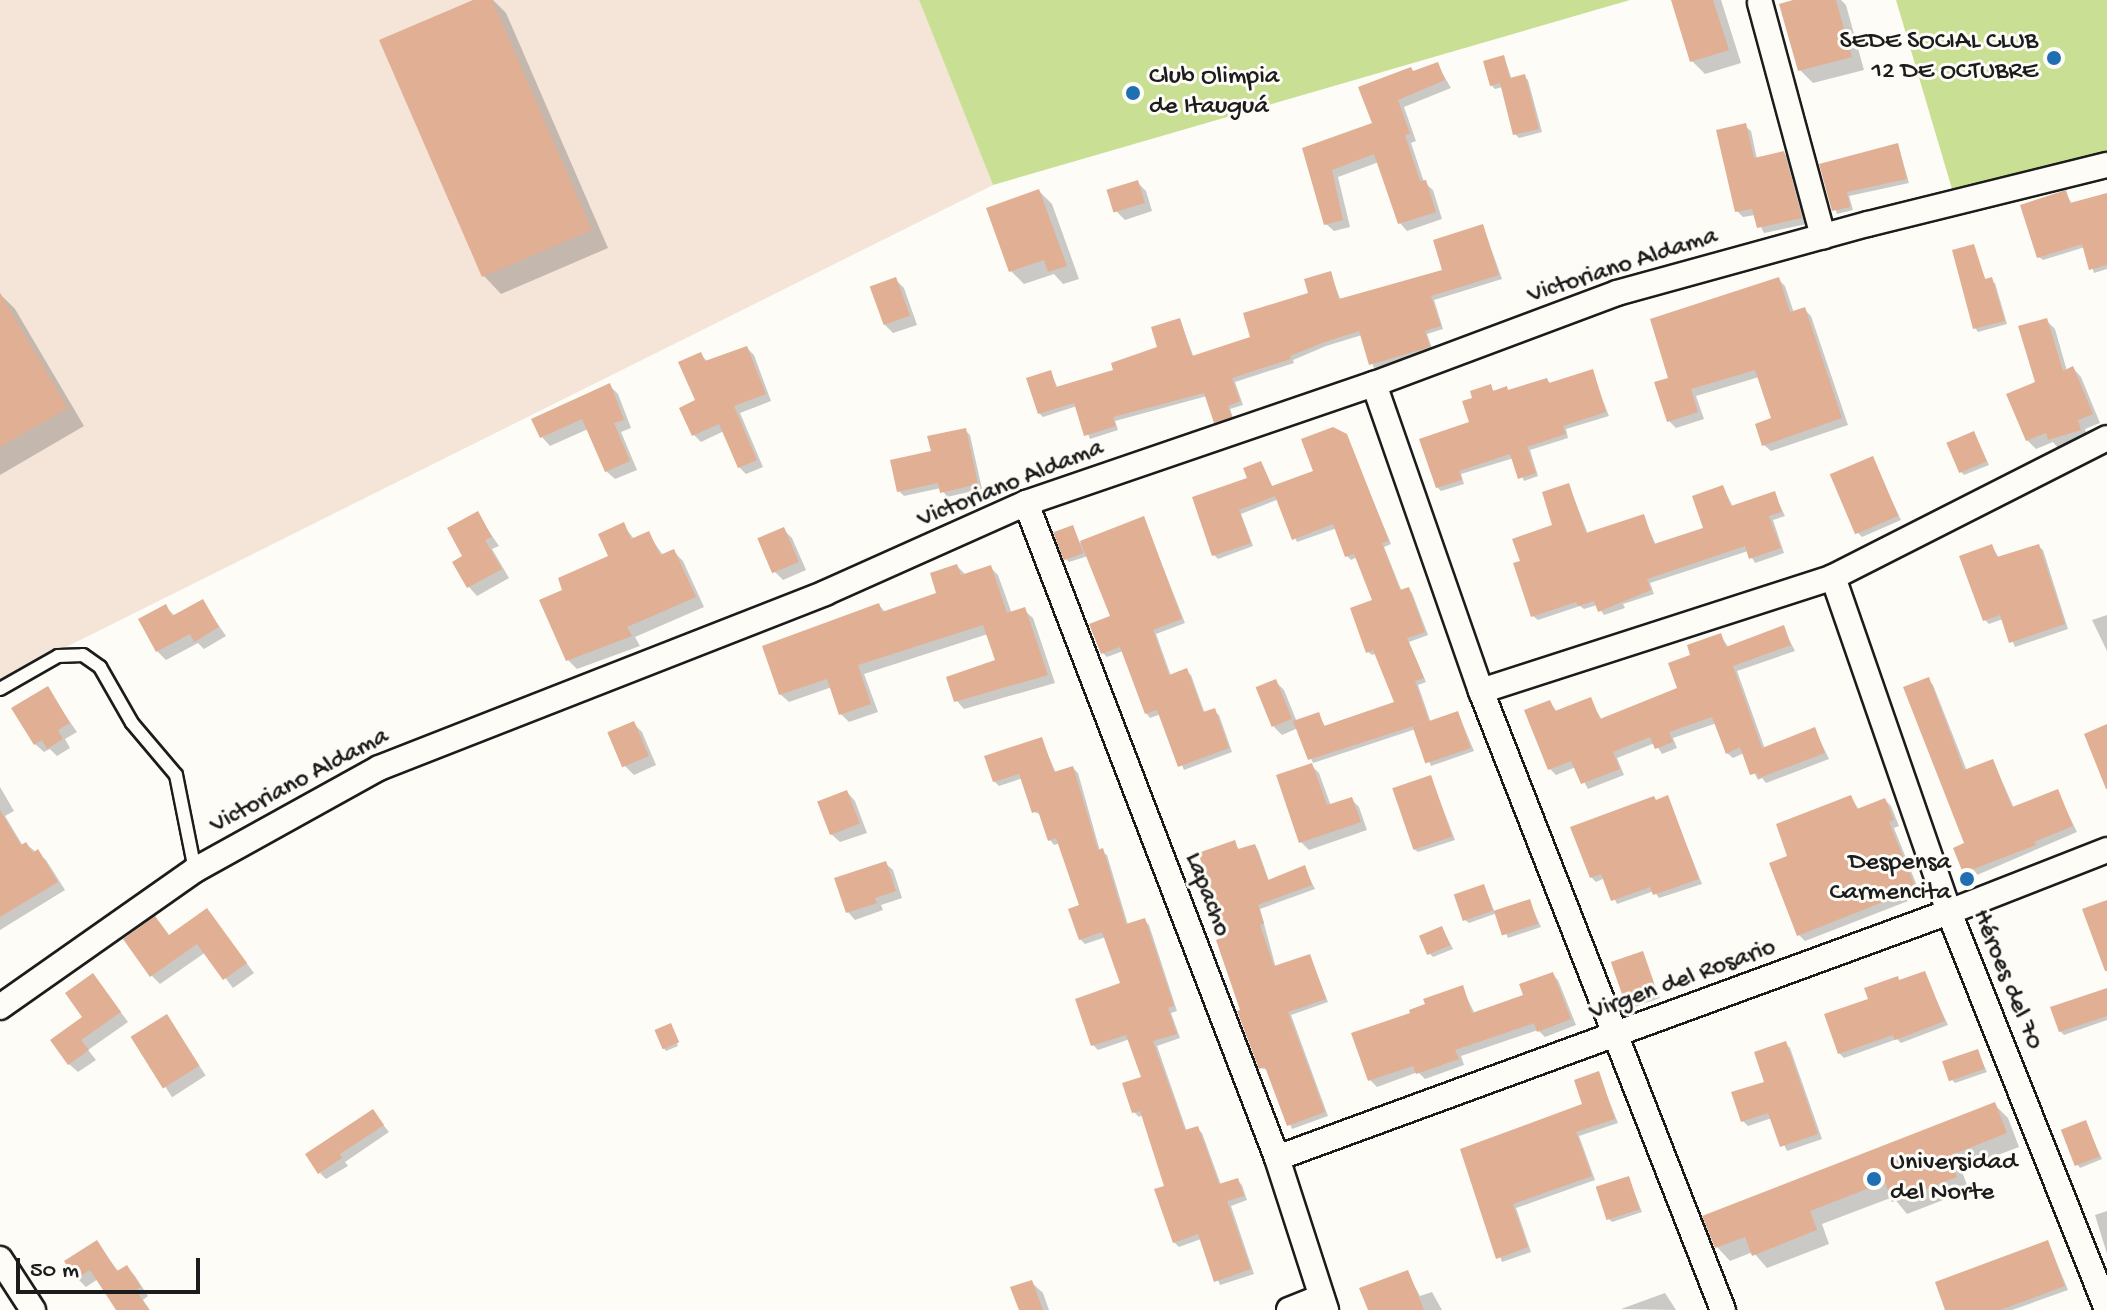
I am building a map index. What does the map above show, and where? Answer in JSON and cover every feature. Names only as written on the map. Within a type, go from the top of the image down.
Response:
[{"type":"street","points":[[1760,3],[1823,237]]},
{"type":"street","name":"Victoriano Aldama","points":[[0,1007],[195,870],[379,768],[825,593],[1026,503],[1374,384],[1617,293],[2107,165]]},
{"type":"street","points":[[1374,384],[1481,691],[1723,1310]]},
{"type":"street","points":[[1481,691],[1833,577],[2107,438]]},
{"type":"street","name":"Lapacho","points":[[1026,503],[1277,1158],[1323,1303]]},
{"type":"street","name":"Héroes del 70","points":[[1833,577],[1949,912],[2107,1310]]},
{"type":"street","name":"Virgen del Rosario","points":[[1277,1158],[1618,1035],[2107,850]]},
{"type":"street","points":[[0,1259],[33,1310]]},
{"type":"street","points":[[1289,1310],[1323,1303]]},
{"type":"lane","points":[[0,689],[58,656],[83,655],[100,667],[132,723],[176,775],[195,870]]},
{"type":"shaded area","points":[[0,0],[919,0],[993,185],[0,680]]},
{"type":"green space","name":"Club Olimpia de Itauguá","points":[[919,0],[1630,0],[993,185]]},
{"type":"green space","points":[[1896,0],[2107,0],[2107,160],[1955,199]]},
{"type":"building","points":[[473,0],[492,0],[592,230],[482,277],[379,40]]},
{"type":"building","points":[[1671,0],[1713,0],[1729,50],[1690,62]]},
{"type":"building","points":[[1793,0],[1836,0],[1852,57],[1798,71],[1779,4]]},
{"type":"building","points":[[1504,55],[1510,78],[1525,74],[1539,129],[1513,135],[1500,83],[1490,86],[1483,61]]},
{"type":"building","points":[[1438,62],[1445,80],[1398,100],[1410,134],[1405,135],[1420,181],[1426,180],[1436,212],[1398,224],[1374,154],[1332,170],[1343,220],[1324,225],[1302,148],[1372,123],[1358,87],[1411,67],[1413,71]]},
{"type":"building","points":[[1746,123],[1754,158],[1784,151],[1802,218],[1757,228],[1752,209],[1735,212],[1716,130]]},
{"type":"building","points":[[1898,143],[1907,179],[1847,192],[1850,207],[1832,211],[1819,164]]},
{"type":"building","points":[[1138,180],[1145,203],[1113,213],[1106,190]]},
{"type":"building","points":[[1039,189],[1067,266],[1048,272],[1044,260],[1009,272],[986,208]]},
{"type":"building","points":[[2066,190],[2070,203],[2107,193],[2107,265],[2089,270],[2082,244],[2037,258],[2020,205]]},
{"type":"building","points":[[1483,224],[1499,275],[1431,296],[1441,326],[1425,331],[1430,347],[1369,365],[1359,331],[1322,343],[1290,356],[1291,359],[1232,378],[1240,401],[1228,406],[1232,417],[1214,423],[1204,393],[1113,417],[1116,426],[1084,436],[1074,403],[1038,414],[1026,378],[1051,370],[1056,387],[1113,370],[1111,363],[1157,347],[1151,327],[1180,318],[1192,356],[1250,337],[1243,313],[1308,293],[1304,279],[1331,271],[1339,299],[1442,270],[1433,240]]},
{"type":"building","points":[[1974,244],[1985,279],[1992,277],[2005,321],[1973,329],[1952,250]]},
{"type":"building","points":[[896,277],[910,316],[884,325],[870,287]]},
{"type":"building","points":[[1779,277],[1790,312],[1805,307],[1842,418],[1762,446],[1755,424],[1771,418],[1755,370],[1691,389],[1698,412],[1667,422],[1654,382],[1668,378],[1650,319]]},
{"type":"building","points":[[0,293],[68,408],[0,447]]},
{"type":"building","points":[[2047,318],[2063,371],[2073,366],[2093,414],[2078,420],[2081,430],[2048,440],[2046,433],[2026,441],[2006,394],[2035,382],[2018,326]]},
{"type":"building","points":[[747,346],[766,394],[734,406],[757,460],[738,468],[719,424],[692,436],[679,408],[695,400],[678,362],[701,352],[705,361]]},
{"type":"building","points":[[1593,369],[1606,412],[1563,426],[1566,434],[1527,447],[1536,473],[1518,479],[1510,454],[1459,471],[1462,480],[1436,488],[1419,439],[1469,422],[1462,401],[1472,398],[1470,391],[1491,384],[1493,391],[1507,386],[1508,390],[1547,378],[1549,383]]},
{"type":"building","points":[[610,383],[624,420],[614,423],[630,461],[605,472],[582,419],[540,438],[531,419]]},
{"type":"building","points":[[1333,427],[1347,434],[1389,541],[1382,543],[1400,590],[1409,587],[1425,632],[1407,638],[1424,678],[1415,681],[1429,721],[1308,760],[1293,721],[1319,712],[1324,726],[1394,702],[1373,650],[1366,653],[1350,608],[1372,600],[1354,554],[1345,557],[1333,524],[1292,540],[1275,496],[1239,510],[1251,543],[1212,556],[1192,497],[1247,478],[1243,468],[1261,461],[1272,486],[1313,471],[1301,439]]},
{"type":"building","points":[[966,428],[978,484],[940,493],[938,483],[897,492],[890,460],[931,451],[927,436]]},
{"type":"building","points":[[1974,431],[1987,461],[1959,473],[1946,443]]},
{"type":"building","points":[[1873,456],[1898,516],[1855,534],[1830,474]]},
{"type":"building","points":[[1569,483],[1586,533],[1644,514],[1654,544],[1703,528],[1692,496],[1723,485],[1731,506],[1775,491],[1782,512],[1769,516],[1781,548],[1749,559],[1745,546],[1647,579],[1651,590],[1598,612],[1594,601],[1578,606],[1576,602],[1531,617],[1513,563],[1520,561],[1512,539],[1552,525],[1542,492]]},
{"type":"building","points":[[478,511],[492,537],[485,540],[502,569],[467,588],[452,562],[462,556],[447,528]]},
{"type":"building","points":[[1144,516],[1182,619],[1153,630],[1169,675],[1187,668],[1203,712],[1215,708],[1229,748],[1178,767],[1157,710],[1145,714],[1120,647],[1101,654],[1089,624],[1110,616],[1080,541]]},
{"type":"building","points":[[624,522],[631,539],[649,531],[660,555],[674,549],[696,597],[627,627],[632,636],[566,661],[539,600],[562,590],[558,578],[608,556],[598,534]]},
{"type":"building","points":[[1073,525],[1083,553],[1064,560],[1053,532]]},
{"type":"building","points":[[784,527],[799,562],[772,573],[757,538]]},
{"type":"building","points":[[1992,544],[1997,557],[2039,544],[2065,624],[2009,643],[2000,615],[1983,621],[1959,556]]},
{"type":"building","points":[[957,564],[961,575],[991,565],[1007,613],[1025,607],[1048,675],[954,702],[946,677],[995,660],[983,625],[858,665],[871,704],[839,715],[827,679],[779,695],[762,646],[879,603],[882,612],[936,593],[930,573]]},
{"type":"building","points":[[203,599],[219,627],[194,642],[190,634],[156,652],[138,619],[166,604],[172,616]]},
{"type":"building","points":[[1784,625],[1791,645],[1733,666],[1762,748],[1815,727],[1825,753],[1759,778],[1757,773],[1750,775],[1740,747],[1726,754],[1712,717],[1669,732],[1673,742],[1655,749],[1650,737],[1613,752],[1620,769],[1581,784],[1571,761],[1548,770],[1524,710],[1550,700],[1555,711],[1591,697],[1600,719],[1677,688],[1668,663],[1690,655],[1687,645],[1721,633],[1726,647]]},
{"type":"building","points":[[1929,677],[1964,770],[1993,759],[2012,807],[2058,789],[2073,826],[2034,842],[2036,845],[1963,873],[1953,848],[1964,843],[1903,687]]},
{"type":"building","points":[[1276,679],[1292,719],[1272,727],[1256,687]]},
{"type":"building","points":[[48,686],[70,723],[58,730],[63,739],[47,749],[42,740],[34,745],[11,708]]},
{"type":"building","points":[[1458,711],[1471,748],[1425,764],[1413,727]]},
{"type":"building","points":[[634,721],[649,756],[622,767],[607,732]]},
{"type":"building","points":[[2107,724],[2107,789],[2106,789],[2084,734]]},
{"type":"building","points":[[1042,737],[1054,772],[1073,766],[1098,850],[1103,848],[1126,924],[1145,918],[1174,1006],[1168,1008],[1177,1034],[1153,1041],[1185,1130],[1198,1126],[1219,1184],[1238,1178],[1244,1196],[1227,1201],[1251,1269],[1214,1282],[1198,1234],[1173,1243],[1154,1189],[1164,1186],[1140,1111],[1132,1113],[1122,1083],[1141,1077],[1126,1035],[1091,1046],[1075,999],[1120,983],[1102,932],[1079,940],[1068,909],[1079,905],[1056,838],[1048,841],[1038,811],[1032,813],[1019,774],[993,782],[984,756]]},
{"type":"building","points":[[1312,763],[1327,805],[1352,797],[1361,822],[1299,843],[1276,775]]},
{"type":"building","points":[[1431,775],[1452,836],[1413,850],[1392,788]]},
{"type":"building","points":[[847,790],[860,824],[830,835],[817,801]]},
{"type":"building","points":[[1668,795],[1699,879],[1653,895],[1650,887],[1611,901],[1601,874],[1590,878],[1570,827],[1654,796],[1656,800]]},
{"type":"building","points":[[1851,795],[1857,809],[1885,798],[1894,820],[1889,822],[1916,889],[1797,936],[1769,863],[1787,856],[1776,824]]},
{"type":"building","points":[[0,810],[21,845],[26,842],[33,853],[38,849],[58,882],[0,917]]},
{"type":"building","points":[[1235,840],[1238,849],[1255,844],[1268,880],[1305,865],[1312,885],[1258,905],[1264,923],[1260,925],[1274,966],[1310,954],[1326,999],[1288,1012],[1325,1112],[1287,1126],[1265,1067],[1259,1069],[1237,1011],[1240,1010],[1216,940],[1223,937],[1212,906],[1217,905],[1198,853]]},
{"type":"building","points":[[886,861],[896,891],[875,898],[877,903],[846,913],[834,878]]},
{"type":"building","points":[[1484,884],[1493,910],[1463,921],[1454,894]]},
{"type":"building","points":[[1530,899],[1538,924],[1502,935],[1494,911]]},
{"type":"building","points":[[2107,900],[2107,971],[2105,971],[2082,909]]},
{"type":"building","points":[[207,908],[247,963],[223,980],[197,944],[150,977],[123,939],[155,916],[169,935]]},
{"type":"building","points":[[1442,926],[1450,945],[1427,955],[1419,936]]},
{"type":"building","points":[[1643,951],[1658,994],[1626,1006],[1611,962]]},
{"type":"building","points":[[1925,971],[1945,1021],[1895,1040],[1893,1035],[1838,1054],[1824,1014],[1868,999],[1864,988],[1898,976],[1899,980]]},
{"type":"building","points":[[1553,972],[1571,1019],[1537,1032],[1534,1023],[1455,1050],[1459,1059],[1416,1074],[1413,1066],[1368,1081],[1351,1033],[1410,1013],[1409,1010],[1425,1004],[1423,999],[1463,985],[1472,1013],[1523,995],[1519,984]]},
{"type":"building","points":[[93,973],[121,1012],[81,1040],[89,1050],[68,1065],[50,1040],[82,1017],[65,993]]},
{"type":"building","points":[[2107,988],[2107,1016],[2059,1032],[2050,1007]]},
{"type":"building","points":[[167,1014],[199,1066],[163,1089],[131,1037]]},
{"type":"building","points":[[671,1023],[679,1042],[663,1049],[654,1030]]},
{"type":"building","points":[[1786,1041],[1818,1134],[1780,1147],[1768,1113],[1741,1122],[1731,1092],[1764,1082],[1754,1052]]},
{"type":"building","points":[[1978,1049],[1985,1069],[1949,1081],[1942,1061]]},
{"type":"building","points":[[1599,1071],[1615,1119],[1576,1132],[1592,1176],[1513,1204],[1528,1247],[1496,1259],[1460,1149],[1582,1104],[1574,1080]]},
{"type":"building","name":"Universidad del Norte","points":[[1995,1102],[2007,1133],[1949,1156],[1957,1177],[1892,1202],[1885,1182],[1810,1211],[1817,1230],[1752,1256],[1745,1237],[1715,1248],[1702,1216]]},
{"type":"building","points":[[373,1109],[384,1125],[340,1154],[342,1158],[318,1174],[305,1154]]},
{"type":"building","points":[[2086,1120],[2100,1156],[2075,1166],[2061,1130]]},
{"type":"building","points":[[1629,1176],[1640,1209],[1607,1220],[1596,1187]]},
{"type":"building","points":[[97,1240],[117,1271],[127,1265],[141,1287],[136,1290],[149,1310],[116,1310],[90,1270],[76,1279],[64,1261]]},
{"type":"building","points":[[2048,1240],[2065,1286],[2000,1310],[1945,1310],[1935,1282]]},
{"type":"building","points":[[1408,1270],[1424,1310],[1368,1310],[1359,1288]]},
{"type":"building","points":[[1032,1280],[1043,1310],[1019,1310],[1010,1287]]},
{"type":"place","name":"SEDE SOCIAL CLUB 12 DE OCTUBRE","points":[[2054,58]]},
{"type":"place","name":"Club Olimpia de Itauguá","points":[[1133,93]]},
{"type":"place","name":"Despensa Carmencita","points":[[1967,879]]},
{"type":"place","name":"Universidad del Norte","points":[[1874,1179]]}]
